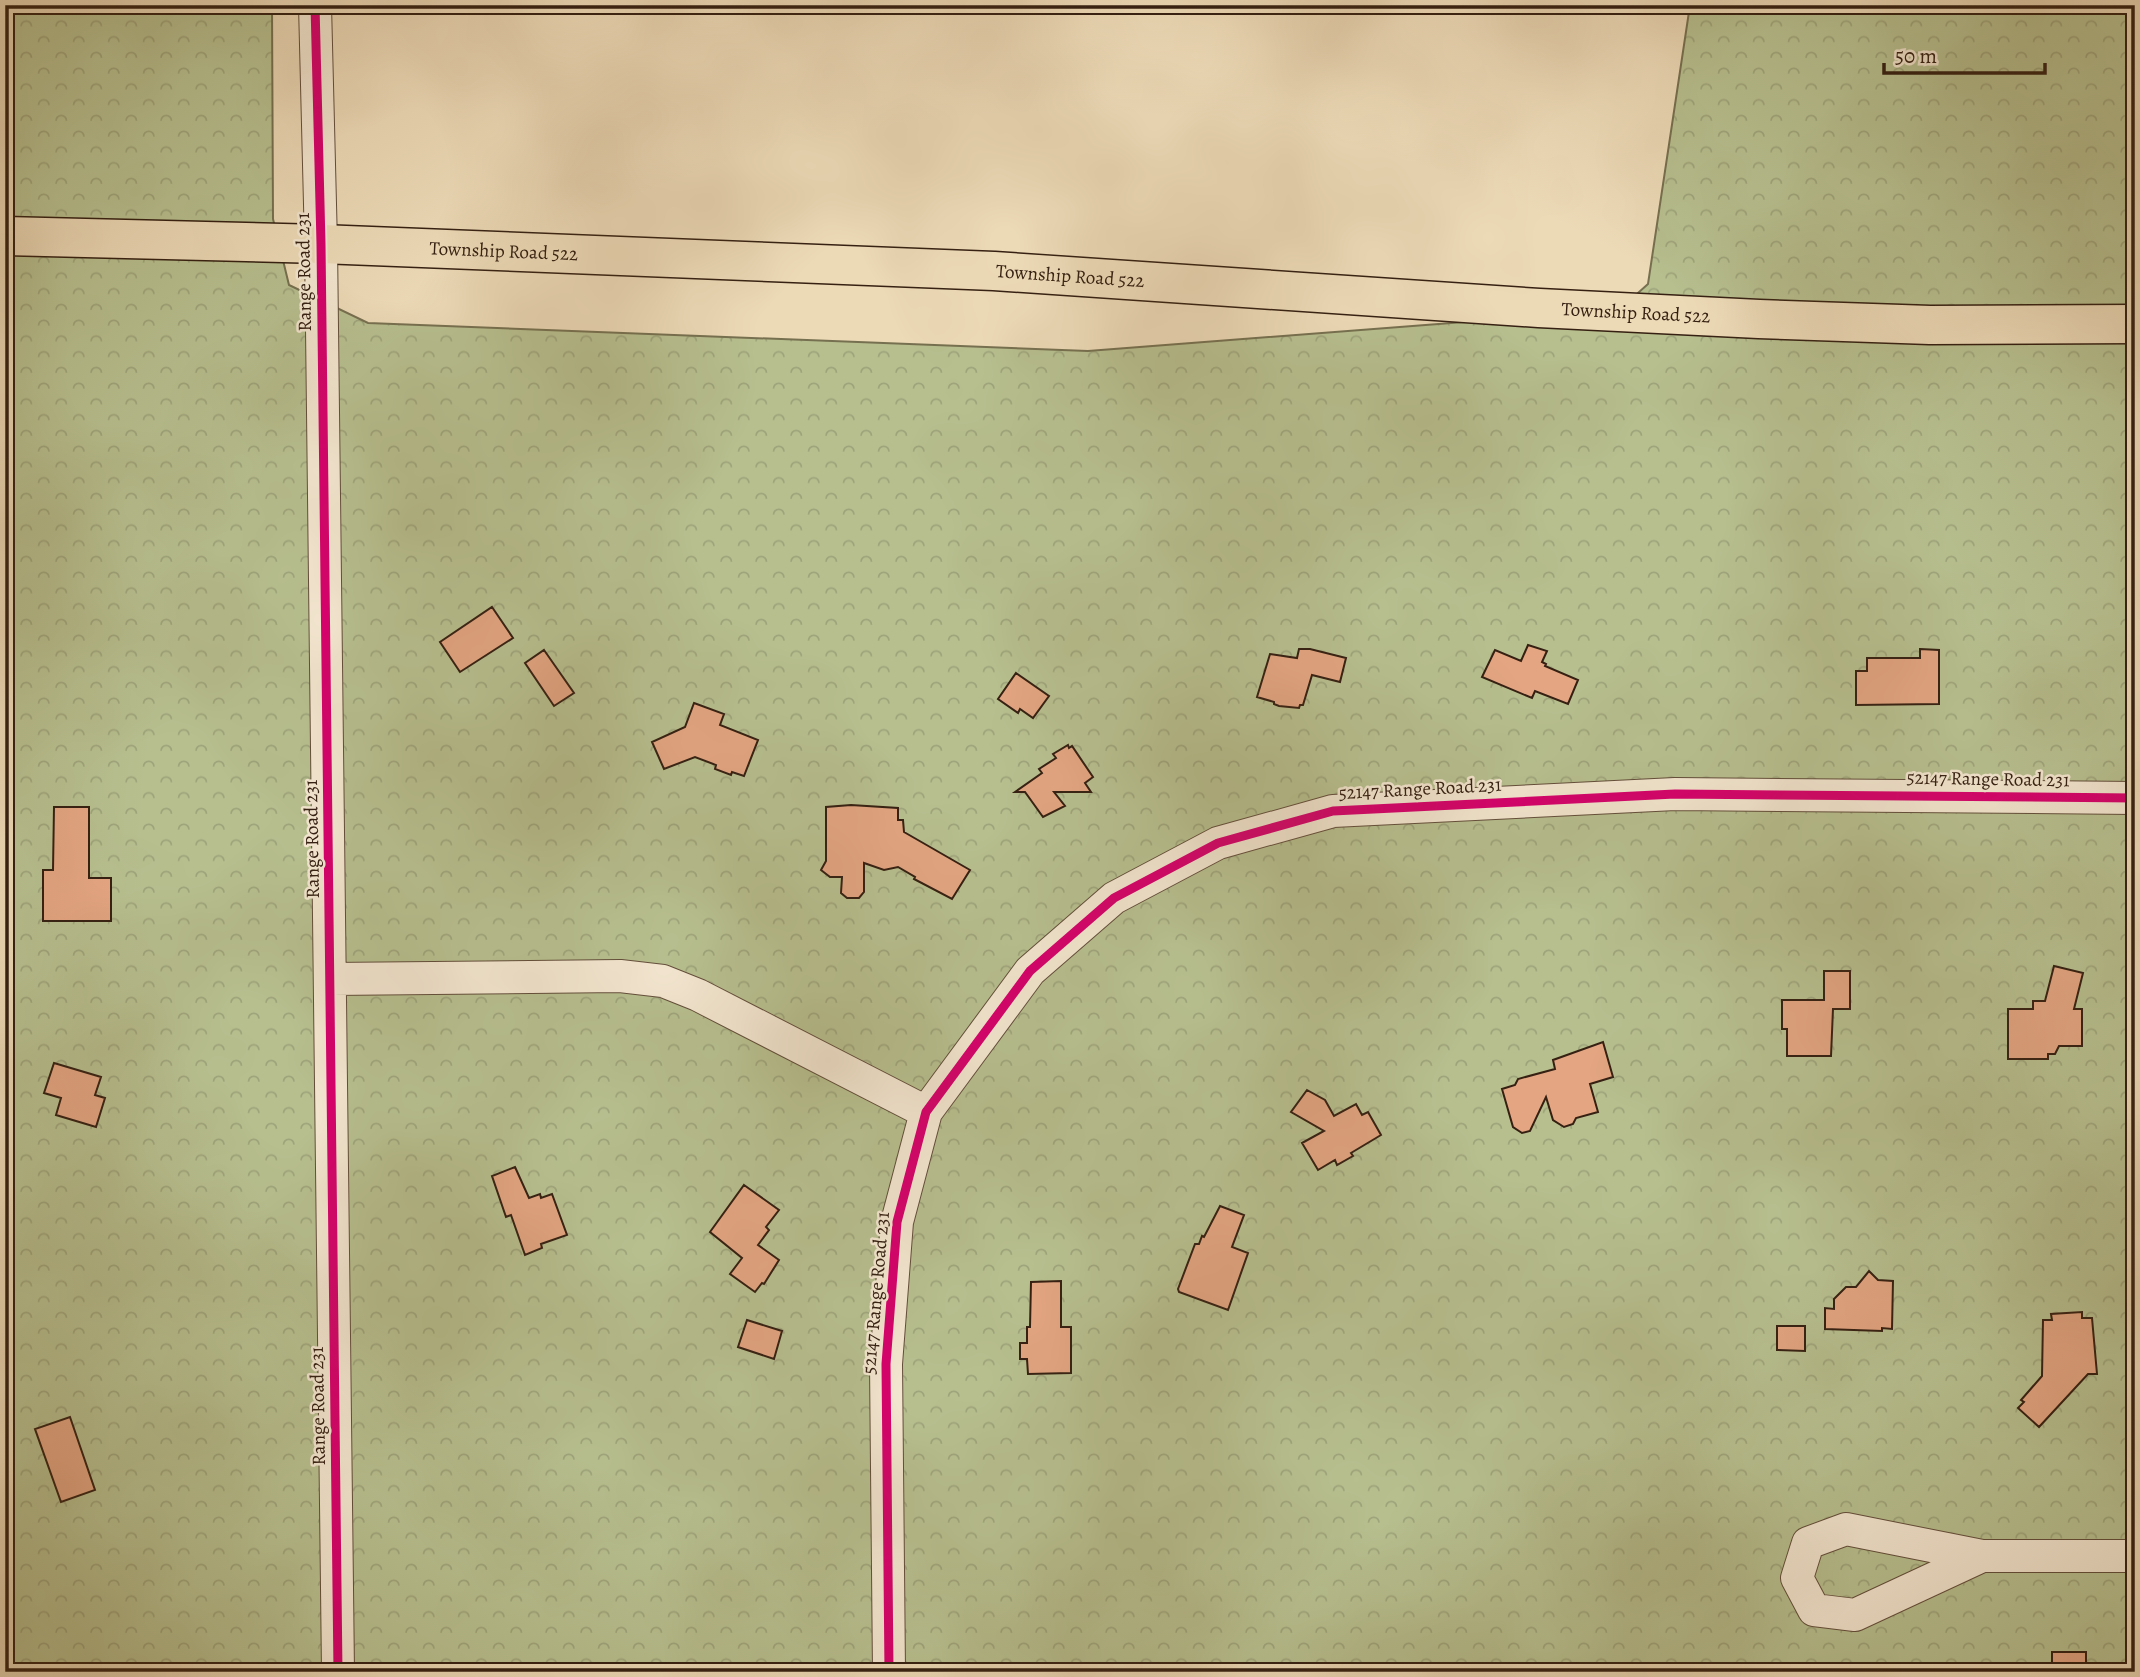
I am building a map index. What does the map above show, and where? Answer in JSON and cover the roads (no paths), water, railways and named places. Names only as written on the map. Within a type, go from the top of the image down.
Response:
[{"type":"main road","name":"Township Road 522","points":[[5,236],[321,244],[994,271],[1539,308],[1759,319],[1930,325],[2135,324]]},
{"type":"street","name":"Range Road 231","points":[[315,5],[321,244],[338,1672]]},
{"type":"street","name":"52147 Range Road 231","points":[[889,1672],[886,1364],[897,1222],[926,1112],[1030,971],[1115,898],[1219,844],[1333,811],[1675,794],[2135,798]]},
{"type":"street","points":[[331,979],[620,976],[663,982],[740,1014],[926,1112]]},
{"type":"street","points":[[1982,1556],[1855,1615],[1814,1610],[1797,1578],[1808,1543],[1846,1529],[1982,1556],[2135,1556]]}]
